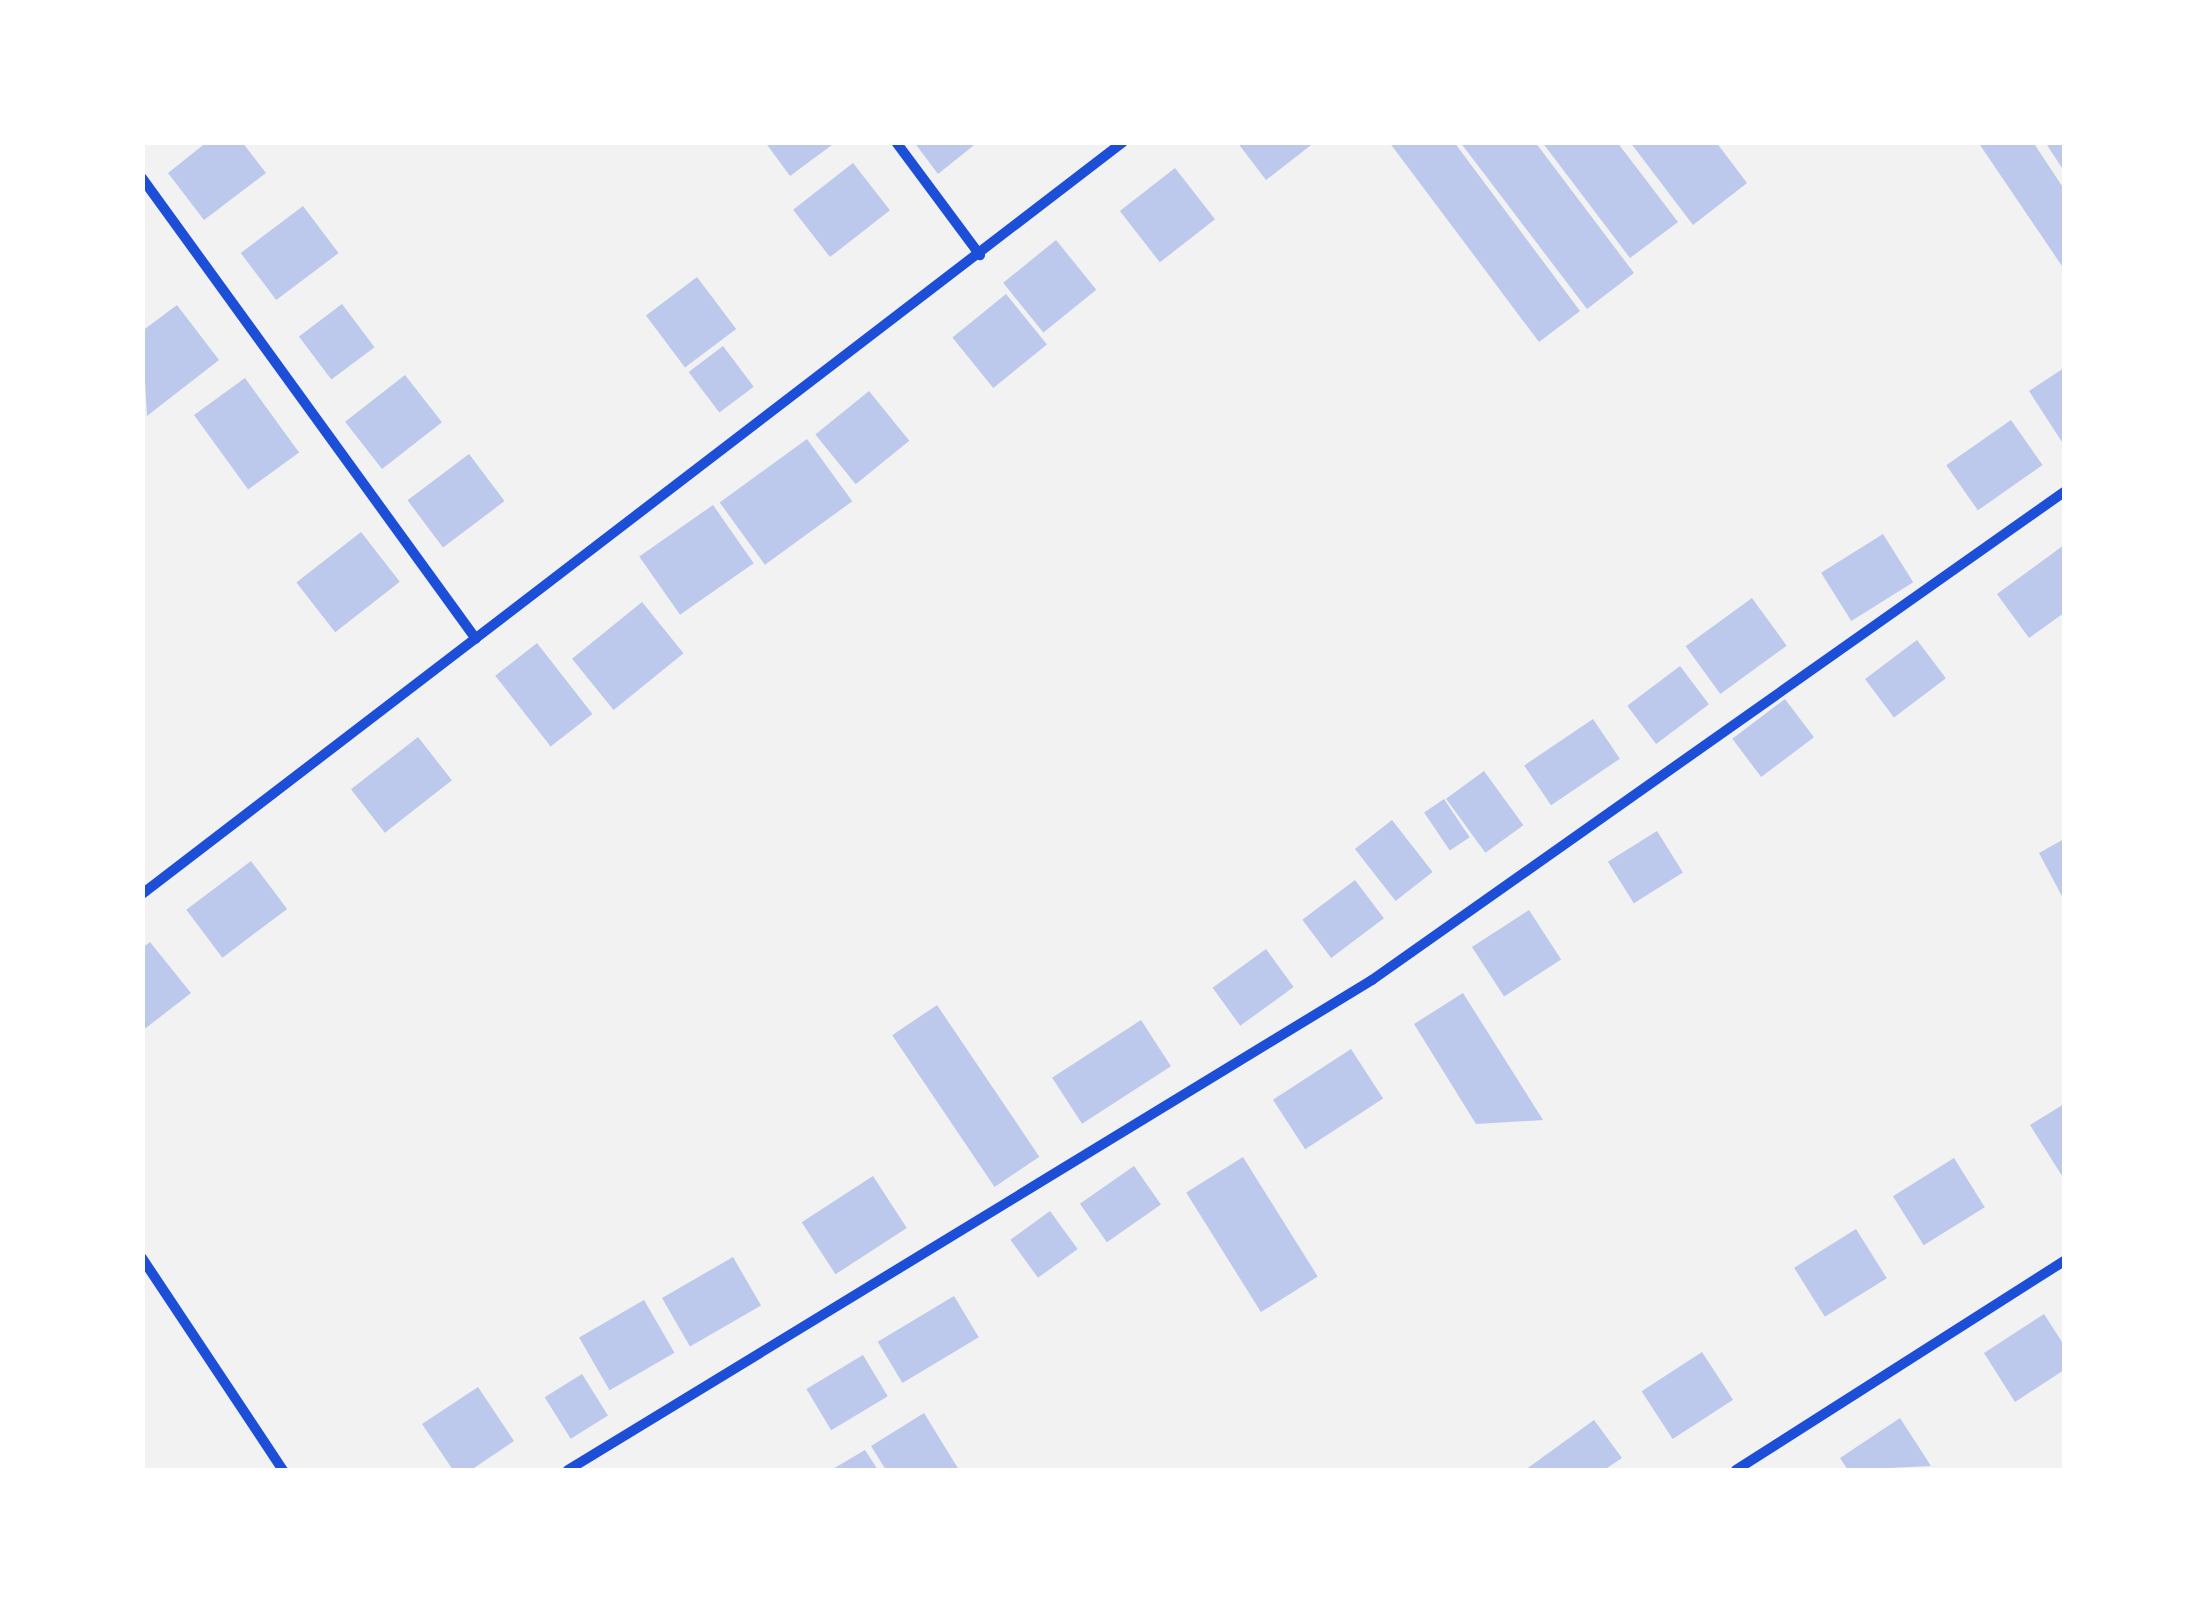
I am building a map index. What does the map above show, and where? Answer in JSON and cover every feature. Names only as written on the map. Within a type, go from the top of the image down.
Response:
[{"type":"street","points":[[896,142],[980,256]]},
{"type":"street","points":[[142,894],[980,256],[1123,142]]},
{"type":"street","points":[[142,178],[476,639]]},
{"type":"street","points":[[568,1470],[1372,980],[2064,492]]},
{"type":"street","points":[[142,1258],[283,1470]]},
{"type":"street","points":[[1736,1470],[2064,1260]]},
{"type":"building","points":[[207,142],[242,142],[266,173],[204,220],[168,173]]},
{"type":"building","points":[[765,142],[836,142],[790,176]]},
{"type":"building","points":[[914,142],[978,142],[938,174]]},
{"type":"building","points":[[1237,142],[1315,142],[1266,180]]},
{"type":"building","points":[[1389,142],[1454,142],[1580,311],[1539,342]]},
{"type":"building","points":[[1460,142],[1535,142],[1634,273],[1587,309]]},
{"type":"building","points":[[1542,142],[1617,142],[1678,222],[1630,258]]},
{"type":"building","points":[[1630,142],[1716,142],[1747,183],[1693,225]]},
{"type":"building","points":[[1978,142],[2033,142],[2064,189],[2064,269]]},
{"type":"building","points":[[2045,142],[2064,142],[2064,171]]},
{"type":"building","points":[[853,163],[890,210],[830,257],[793,210]]},
{"type":"building","points":[[1175,168],[1215,219],[1160,262],[1120,211]]},
{"type":"building","points":[[303,206],[339,253],[276,300],[241,253]]},
{"type":"building","points":[[1056,240],[1096,290],[1043,333],[1003,283]]},
{"type":"building","points":[[697,277],[736,329],[685,367],[646,316]]},
{"type":"building","points":[[1006,294],[1047,345],[993,388],[952,337]]},
{"type":"building","points":[[342,304],[374,347],[331,380],[299,336]]},
{"type":"building","points":[[177,305],[219,360],[147,416],[142,331]]},
{"type":"building","points":[[723,346],[754,387],[719,413],[689,372]]},
{"type":"building","points":[[2064,368],[2064,445],[2029,391]]},
{"type":"building","points":[[405,375],[442,422],[382,469],[345,422]]},
{"type":"building","points":[[245,378],[299,452],[248,489],[194,415]]},
{"type":"building","points":[[869,391],[909,441],[856,484],[815,434]]},
{"type":"building","points":[[2011,420],[2043,465],[1978,510],[1946,465]]},
{"type":"building","points":[[807,439],[852,501],[765,565],[720,502]]},
{"type":"building","points":[[469,454],[505,501],[443,547],[408,500]]},
{"type":"building","points":[[713,505],[754,563],[680,615],[639,557]]},
{"type":"building","points":[[361,532],[400,582],[335,632],[296,582]]},
{"type":"building","points":[[1883,534],[1913,582],[1851,621],[1821,573]]},
{"type":"building","points":[[2064,545],[2064,613],[2029,638],[1997,594]]},
{"type":"building","points":[[1752,598],[1787,646],[1720,694],[1686,646]]},
{"type":"building","points":[[642,602],[684,653],[614,710],[572,659]]},
{"type":"building","points":[[1917,640],[1946,678],[1894,717],[1865,679]]},
{"type":"building","points":[[537,643],[592,714],[551,747],[495,676]]},
{"type":"building","points":[[1680,666],[1709,704],[1656,744],[1627,706]]},
{"type":"building","points":[[1785,699],[1814,737],[1761,777],[1732,739]]},
{"type":"building","points":[[1593,719],[1620,759],[1551,805],[1524,765]]},
{"type":"building","points":[[418,737],[452,780],[385,833],[351,789]]},
{"type":"building","points":[[1484,771],[1523,825],[1485,853],[1446,799]]},
{"type":"building","points":[[1444,799],[1470,837],[1450,851],[1424,812]]},
{"type":"building","points":[[1392,820],[1433,872],[1396,901],[1355,849]]},
{"type":"building","points":[[1657,831],[1683,873],[1634,903],[1608,862]]},
{"type":"building","points":[[2064,839],[2064,900],[2039,853]]},
{"type":"building","points":[[251,861],[287,909],[222,958],[186,910]]},
{"type":"building","points":[[1355,880],[1384,918],[1331,958],[1302,920]]},
{"type":"building","points":[[1529,910],[1561,959],[1504,997],[1472,947]]},
{"type":"building","points":[[150,942],[191,993],[142,1031],[142,948]]},
{"type":"building","points":[[1266,949],[1294,987],[1240,1026],[1213,988]]},
{"type":"building","points":[[1463,993],[1543,1120],[1476,1124],[1414,1024]]},
{"type":"building","points":[[937,1005],[1039,1157],[995,1187],[892,1035]]},
{"type":"building","points":[[1141,1020],[1171,1066],[1082,1124],[1052,1078]]},
{"type":"building","points":[[1351,1049],[1383,1098],[1305,1149],[1273,1100]]},
{"type":"building","points":[[2064,1104],[2064,1179],[2030,1125]]},
{"type":"building","points":[[1243,1157],[1318,1277],[1261,1312],[1186,1193]]},
{"type":"building","points":[[1954,1158],[1985,1207],[1924,1245],[1893,1196]]},
{"type":"building","points":[[1134,1166],[1161,1205],[1107,1242],[1080,1204]]},
{"type":"building","points":[[873,1176],[907,1228],[835,1274],[802,1222]]},
{"type":"building","points":[[1050,1211],[1078,1249],[1038,1278],[1010,1240]]},
{"type":"building","points":[[1856,1229],[1887,1278],[1825,1317],[1794,1268]]},
{"type":"building","points":[[733,1257],[761,1305],[690,1346],[662,1298]]},
{"type":"building","points":[[954,1296],[979,1337],[902,1383],[878,1342]]},
{"type":"building","points":[[644,1300],[674,1353],[610,1390],[579,1338]]},
{"type":"building","points":[[2044,1314],[2064,1345],[2064,1370],[2015,1402],[1984,1353]]},
{"type":"building","points":[[1702,1352],[1733,1400],[1673,1439],[1642,1391]]},
{"type":"building","points":[[863,1355],[888,1396],[831,1430],[806,1389]]},
{"type":"building","points":[[582,1374],[608,1416],[571,1439],[545,1397]]},
{"type":"building","points":[[478,1387],[514,1441],[471,1470],[453,1470],[422,1424]]},
{"type":"building","points":[[924,1413],[959,1470],[886,1470],[871,1446]]},
{"type":"building","points":[[1900,1418],[1931,1466],[1848,1470],[1840,1458]]},
{"type":"building","points":[[1594,1420],[1622,1458],[1604,1470],[1525,1470]]},
{"type":"building","points":[[865,1450],[878,1470],[831,1470]]}]
